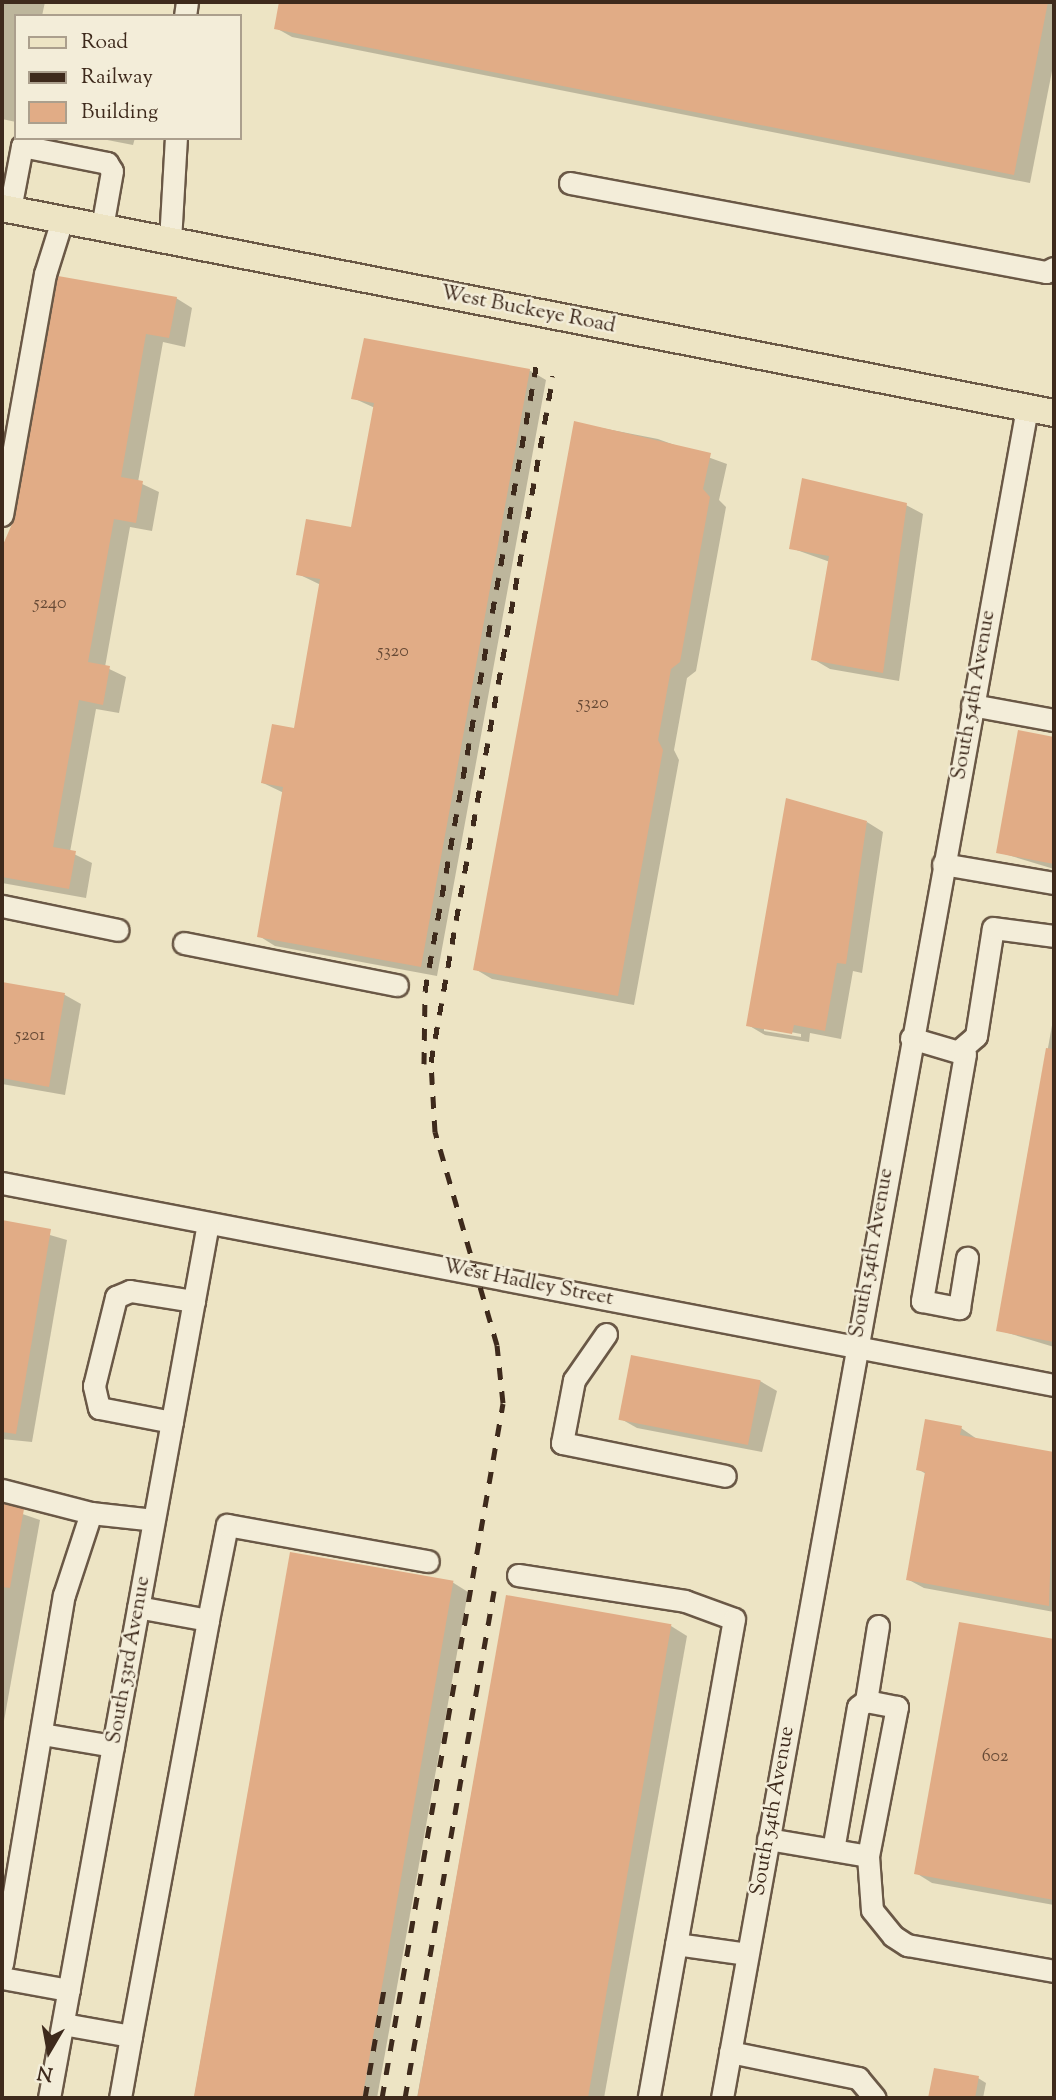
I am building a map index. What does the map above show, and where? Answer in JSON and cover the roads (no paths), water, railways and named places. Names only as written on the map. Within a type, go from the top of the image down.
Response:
[{"type":"main road","name":"West Buckeye Road","points":[[6,209],[1054,413]]},
{"type":"street","points":[[170,240],[176,140]]},
{"type":"street","points":[[6,209],[12,144],[107,163],[112,171],[102,227]]},
{"type":"street","points":[[570,183],[1045,272],[1054,268]]},
{"type":"street","points":[[2,515],[45,274],[62,219]]},
{"type":"street","name":"South 54th Avenue","points":[[722,2098],[854,1347],[1027,408]]},
{"type":"street","points":[[972,705],[1054,720]]},
{"type":"street","points":[[943,864],[1054,883]]},
{"type":"street","points":[[2,906],[118,930]]},
{"type":"street","points":[[961,1049],[976,1036],[993,928],[1054,936]]},
{"type":"street","points":[[184,943],[397,985]]},
{"type":"street","points":[[911,1038],[961,1049]]},
{"type":"street","points":[[961,1049],[965,1061],[922,1301],[959,1308],[967,1258]]},
{"type":"street","name":"West Hadley Street","points":[[2,1183],[1054,1385]]},
{"type":"street","name":"South 53rd Avenue","points":[[49,2098],[208,1223]]},
{"type":"street","points":[[172,1422],[99,1408],[94,1386],[116,1297],[130,1291],[194,1301]]},
{"type":"street","points":[[606,1335],[574,1380],[562,1443],[725,1476]]},
{"type":"street","points":[[2,1490],[91,1513],[154,1520]]},
{"type":"street","points":[[2,1964],[64,1595],[91,1513]]},
{"type":"street","points":[[120,2098],[226,1525],[428,1561]]},
{"type":"street","points":[[518,1575],[685,1601],[734,1619],[649,2098]]},
{"type":"street","points":[[138,1607],[208,1620]]},
{"type":"street","points":[[866,1702],[878,1626]]},
{"type":"street","points":[[833,1850],[858,1707],[866,1702],[897,1707],[869,1856],[872,1910],[893,1936],[907,1945],[1054,1971]]},
{"type":"street","points":[[42,1734],[113,1746]]},
{"type":"street","points":[[768,1839],[869,1856]]},
{"type":"street","points":[[676,1944],[747,1954]]},
{"type":"street","points":[[2,1978],[69,1990]]},
{"type":"street","points":[[63,2024],[131,2036]]},
{"type":"street","points":[[730,2052],[858,2078],[874,2098]]},
{"type":"railway","points":[[424,1064],[425,991],[536,367]]},
{"type":"railway","points":[[382,2098],[503,1403],[497,1345],[435,1132],[431,1062],[553,376]]},
{"type":"railway","points":[[405,2098],[494,1591]]},
{"type":"railway","points":[[365,2098],[384,1989]]}]
